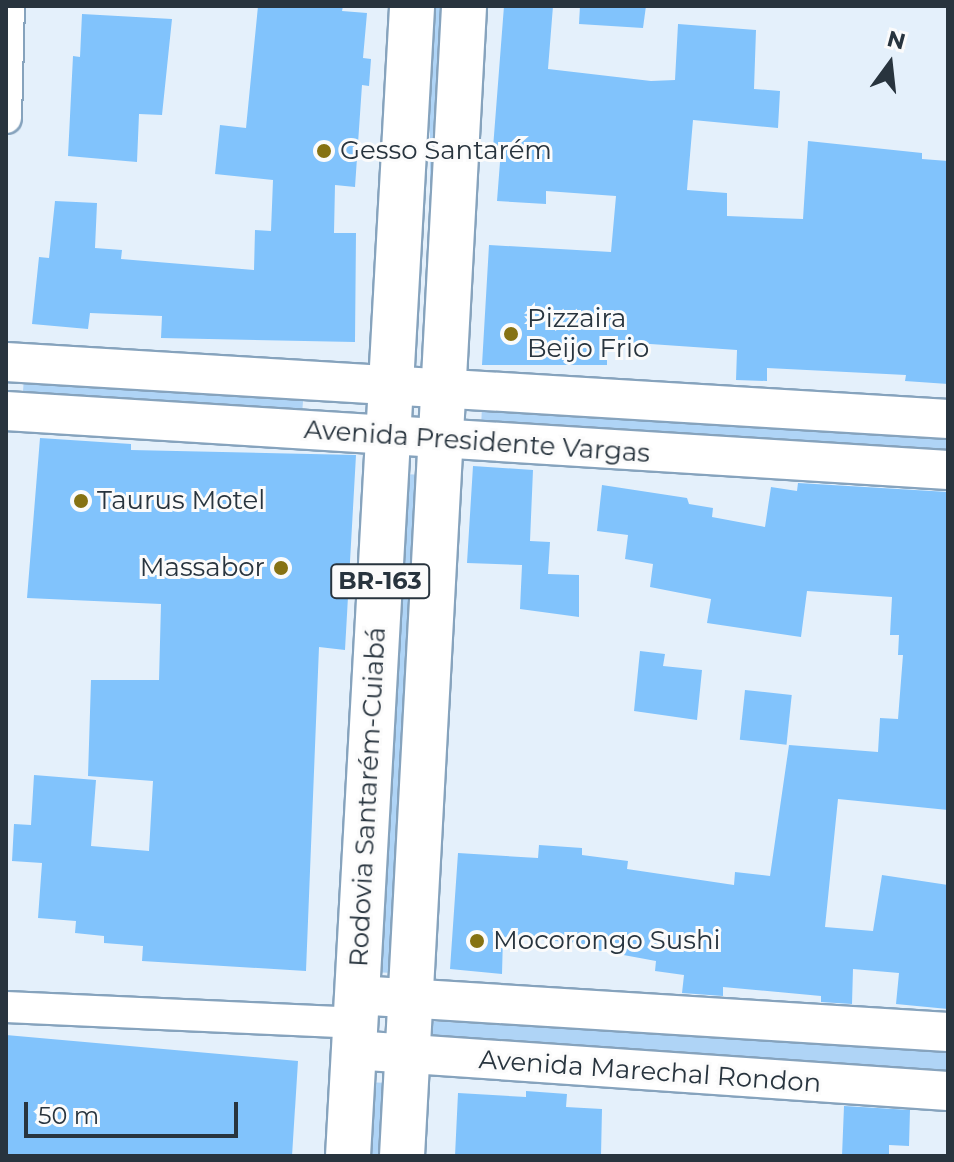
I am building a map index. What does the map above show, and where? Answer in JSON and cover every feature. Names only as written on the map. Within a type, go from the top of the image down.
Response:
[{"type":"highway","name":"Rodovia Santarém-Cuiabá","points":[[348,1156],[412,6]]},
{"type":"highway","name":"Rodovia Santarém-Cuiabá","points":[[402,1156],[464,6]]},
{"type":"street","points":[[6,118],[9,6]]},
{"type":"street","name":"Avenida Presidente Vargas","points":[[6,362],[948,419]]},
{"type":"street","name":"Avenida Presidente Vargas","points":[[6,411],[442,442],[948,470]]},
{"type":"street","name":"Avenida Marechal Rondon","points":[[6,1007],[355,1023],[410,1001],[948,1032]]},
{"type":"street","name":"Avenida Marechal Rondon","points":[[355,1023],[407,1057],[948,1091]]},
{"type":"shaded area","points":[[430,6],[448,6],[448,342],[430,342]]},
{"type":"shaded area","points":[[24,377],[303,397],[302,418],[22,399]]},
{"type":"shaded area","points":[[482,405],[948,436],[948,454],[481,430]]},
{"type":"shaded area","points":[[404,474],[423,475],[397,973],[378,972]]},
{"type":"shaded area","points":[[428,1021],[948,1048],[948,1073],[428,1042]]},
{"type":"shaded area","points":[[367,1082],[387,1083],[383,1156],[363,1156]]},
{"type":"building","points":[[258,6],[343,6],[342,11],[367,13],[363,58],[371,59],[369,86],[362,85],[355,187],[335,185],[334,233],[356,233],[355,342],[161,338],[162,316],[90,313],[88,329],[32,324],[39,257],[49,258],[55,201],[97,203],[95,248],[122,250],[121,259],[254,270],[255,230],[271,231],[273,180],[215,174],[220,125],[246,128]]},
{"type":"building","points":[[504,6],[553,6],[548,69],[651,81],[675,80],[678,24],[756,30],[754,89],[780,91],[778,128],[693,120],[687,190],[727,193],[727,216],[803,219],[808,141],[922,153],[922,159],[948,161],[948,384],[905,381],[906,375],[767,368],[767,381],[736,380],[737,350],[607,341],[607,365],[482,365],[489,245],[611,252],[616,196],[546,191],[546,204],[497,201],[500,162],[492,161]]},
{"type":"building","points":[[580,6],[646,6],[643,28],[579,24]]},
{"type":"building","points":[[82,14],[172,19],[162,115],[139,114],[137,162],[68,156],[73,56],[80,57]]},
{"type":"building","points":[[40,438],[131,444],[131,450],[356,455],[345,650],[319,647],[306,971],[142,961],[143,946],[104,943],[104,936],[75,933],[76,921],[38,918],[42,863],[12,861],[14,824],[31,825],[34,775],[96,780],[91,846],[149,851],[153,781],[88,776],[91,680],[159,680],[161,604],[27,598]]},
{"type":"building","points":[[473,466],[533,470],[530,541],[550,542],[548,574],[579,575],[579,617],[520,609],[522,565],[467,563]]},
{"type":"building","points":[[798,483],[948,492],[948,810],[838,799],[825,927],[873,931],[882,875],[948,885],[948,1009],[896,1004],[899,973],[853,969],[852,1004],[821,1002],[821,996],[723,987],[723,996],[682,993],[684,975],[655,971],[656,961],[580,947],[581,943],[503,937],[502,974],[450,969],[458,853],[538,858],[539,845],[582,848],[582,855],[628,861],[627,869],[734,885],[735,872],[770,876],[789,745],[878,752],[880,718],[898,719],[903,655],[898,655],[899,635],[890,635],[892,597],[807,591],[801,637],[707,623],[711,599],[650,587],[653,564],[625,559],[628,535],[597,531],[602,485],[687,498],[689,504],[713,508],[712,517],[765,527],[771,487],[797,491]]},
{"type":"building","points":[[640,651],[665,654],[663,666],[702,670],[697,720],[634,711]]},
{"type":"building","points":[[745,690],[792,695],[787,745],[740,740]]},
{"type":"building","points":[[6,1035],[298,1061],[292,1156],[6,1156]]},
{"type":"building","points":[[526,1091],[567,1094],[566,1107],[602,1109],[601,1156],[455,1156],[458,1093],[526,1097]]},
{"type":"building","points":[[844,1106],[910,1110],[909,1146],[889,1145],[889,1156],[842,1156]]},
{"type":"place","name":"Gesso Santarém","points":[[324,151]]},
{"type":"place","name":"Pizzaira Beijo Frio","points":[[511,334]]},
{"type":"place","name":"Taurus Motel","points":[[81,501]]},
{"type":"place","name":"Massabor","points":[[281,568]]},
{"type":"place","name":"Mocorongo Sushi","points":[[477,941]]}]
